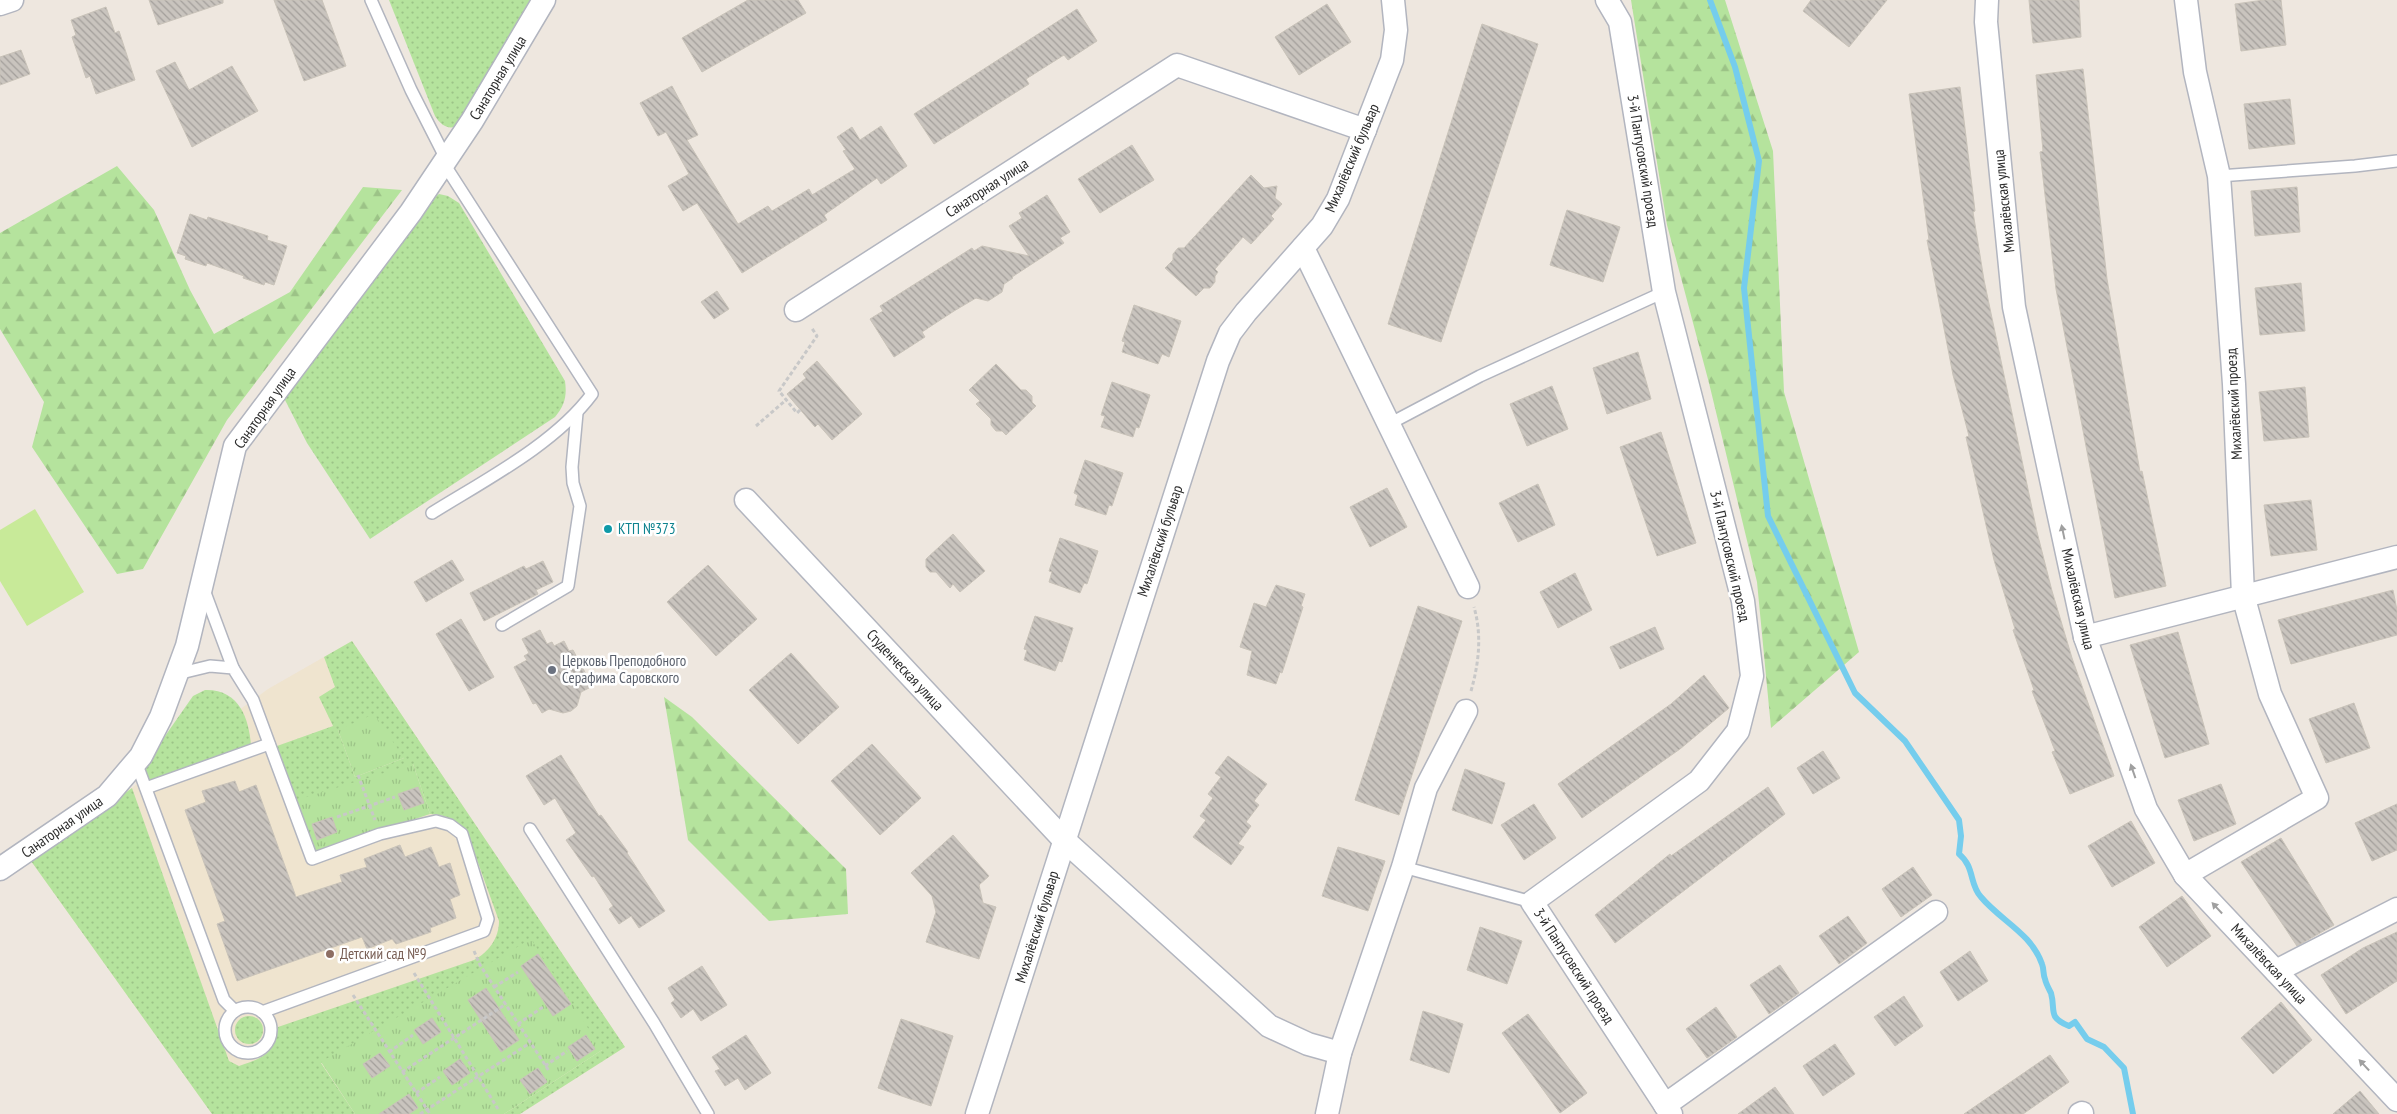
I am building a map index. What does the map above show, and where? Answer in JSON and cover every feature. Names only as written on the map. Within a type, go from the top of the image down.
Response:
[{"type":"street","points":[[0,4],[12,0]]},
{"type":"street","name":"Санаторная улица","points":[[0,869],[107,796],[136,762],[161,717],[187,646],[235,446],[411,212],[472,121],[544,0]]},
{"type":"street","name":"Михалёвский бульвар","points":[[977,1114],[1218,361],[1230,333],[1246,312],[1322,226],[1338,199],[1392,60],[1396,30],[1393,0]]},
{"type":"street","name":"3-й Пантусовский проезд","points":[[1607,0],[1620,22],[1664,292],[1743,601],[1752,676],[1738,731],[1699,780],[1532,902],[1668,1110],[1936,912]]},
{"type":"street","name":"Михалёвская улица","points":[[1987,0],[1987,32],[2014,306],[2085,637],[2146,809],[2185,875],[2397,1100]]},
{"type":"street","name":"Михалёвский проезд","points":[[2185,875],[2316,798],[2270,694],[2243,595],[2234,384],[2219,176],[2195,72],[2186,0]]},
{"type":"street","name":"Санаторная улица","points":[[796,310],[1177,65],[1365,130]]},
{"type":"street","points":[[1303,248],[1468,587]]},
{"type":"street","name":"Студенческая улица","points":[[746,500],[1064,840],[1269,1026],[1308,1044],[1340,1052]]},
{"type":"street","points":[[2085,637],[2397,557]]},
{"type":"street","points":[[1327,1114],[1340,1052],[1404,866],[1426,788],[1466,711]]},
{"type":"street","points":[[2276,971],[2397,909]]},
{"type":"lane","points":[[371,0],[448,170],[592,394],[578,413],[554,434],[432,513]]},
{"type":"lane","points":[[2219,176],[2397,161]]},
{"type":"lane","points":[[1389,424],[1480,376],[1664,292]]},
{"type":"lane","points":[[502,625],[568,586],[580,506],[572,467],[578,413]]},
{"type":"lane","points":[[201,582],[233,668],[253,700],[312,858],[380,834],[436,821],[450,825],[462,834],[488,918],[484,931],[262,1012]]},
{"type":"lane","points":[[177,674],[210,666],[233,668]]},
{"type":"lane","points":[[146,788],[270,744]]},
{"type":"lane","points":[[136,762],[224,1000],[235,1011]]},
{"type":"lane","points":[[530,829],[654,1023],[708,1114]]},
{"type":"lane","points":[[1404,866],[1532,902]]},
{"type":"lane","points":[[249,1007],[262,1012],[271,1024],[269,1040],[265,1046],[250,1053],[235,1049],[226,1037],[227,1022],[235,1011],[249,1007]]},
{"type":"path","points":[[800,410],[797,412],[779,391],[817,336],[811,327]]},
{"type":"path","points":[[756,426],[786,400]]},
{"type":"path","points":[[1466,711],[1477,670],[1480,627],[1468,587]]},
{"type":"path","points":[[358,776],[380,834]]},
{"type":"path","points":[[336,817],[395,797]]},
{"type":"path","points":[[468,936],[480,965],[548,1071]]},
{"type":"path","points":[[409,958],[415,979],[498,1109]]},
{"type":"path","points":[[494,987],[518,972]]},
{"type":"path","points":[[348,980],[353,998],[430,1114]]},
{"type":"path","points":[[402,1072],[506,1004]]},
{"type":"path","points":[[518,1024],[543,1007]]},
{"type":"path","points":[[389,1052],[413,1036]]},
{"type":"path","points":[[420,1114],[530,1043]]},
{"type":"path","points":[[545,1066],[567,1050]]},
{"type":"path","points":[[416,1093],[440,1077]]},
{"type":"shaded area","name":"Детский сад №9","points":[[352,641],[625,1047],[520,1114],[212,1114],[31,861],[268,689]]},
{"type":"green space","points":[[389,0],[536,0],[458,126],[447,127],[435,116]]},
{"type":"green space","points":[[1631,0],[1725,0],[1773,151],[1784,392],[1859,652],[1771,728],[1757,582],[1709,383],[1667,225]]},
{"type":"green space","points":[[117,166],[154,210],[190,290],[214,334],[290,292],[363,187],[402,190],[227,420],[143,569],[117,574],[32,447],[44,402],[0,329],[0,233]]},
{"type":"green space","points":[[439,194],[448,196],[459,203],[565,381],[566,391],[561,408],[555,417],[370,539],[307,443],[285,400],[286,394],[432,199]]},
{"type":"green space","points":[[35,509],[84,592],[27,626],[0,581],[0,530]]},
{"type":"green space","points":[[352,641],[625,1047],[520,1114],[504,1114],[602,1050],[321,1063],[355,1114],[212,1114],[31,861],[132,788],[229,1061],[239,1066],[266,1054],[273,1044],[278,1027],[479,957],[489,949],[495,939],[499,921],[468,835],[452,819],[430,814],[413,764],[316,852],[277,746],[333,726],[319,697],[335,687],[324,657]],"holes":[[[338,730],[404,758],[355,777]]]},
{"type":"green space","points":[[205,690],[226,694],[240,707],[248,725],[251,746],[150,781],[142,769],[193,696]]},
{"type":"green space","points":[[664,697],[692,717],[846,869],[848,914],[769,921],[688,840]]},
{"type":"green space","points":[[374,714],[404,758],[355,777],[338,730]]},
{"type":"green space","points":[[413,764],[430,814],[316,852],[297,800]]},
{"type":"green space","points":[[531,939],[602,1050],[504,1114],[355,1114],[321,1062]]},
{"type":"green space","points":[[249,1016],[259,1020],[263,1030],[259,1040],[249,1044],[239,1040],[235,1030],[239,1020]]},
{"type":"building","points":[[149,0],[223,0],[223,3],[158,25]]},
{"type":"building","points":[[274,0],[322,0],[346,66],[304,81]]},
{"type":"building","points":[[748,0],[798,0],[806,13],[702,72],[682,38]]},
{"type":"building","points":[[1811,0],[1887,0],[1849,47],[1803,11]]},
{"type":"building","points":[[2029,0],[2079,0],[2081,37],[2033,43]]},
{"type":"building","points":[[2281,0],[2286,45],[2241,51],[2235,4]]},
{"type":"building","points":[[1327,4],[1351,42],[1299,75],[1275,37]]},
{"type":"building","points":[[106,7],[115,33],[119,31],[135,80],[96,94],[90,76],[86,78],[72,37],[76,35],[71,20]]},
{"type":"building","points":[[1077,9],[1097,41],[1068,60],[1064,55],[1026,79],[1029,84],[934,144],[914,114]]},
{"type":"building","points":[[1482,24],[1538,44],[1441,342],[1388,324]]},
{"type":"building","points":[[21,50],[30,74],[0,85],[0,57]]},
{"type":"building","points":[[175,62],[189,90],[232,66],[258,111],[192,147],[156,71]]},
{"type":"building","points":[[2083,69],[2107,279],[2140,472],[2142,471],[2166,586],[2115,598],[2056,289],[2040,152],[2043,151],[2036,75]]},
{"type":"building","points":[[672,86],[698,135],[687,140],[738,224],[768,206],[772,211],[809,189],[812,195],[855,169],[843,151],[846,150],[837,137],[852,127],[860,140],[881,126],[907,166],[881,184],[877,178],[824,215],[827,220],[742,273],[697,203],[683,211],[668,186],[689,174],[666,132],[658,136],[640,103]]},
{"type":"building","points":[[1960,87],[1975,211],[1973,212],[1984,280],[2037,532],[2072,658],[2114,776],[2070,794],[2052,752],[2055,751],[2032,691],[2034,690],[2013,630],[2015,629],[1994,560],[1966,437],[1969,436],[1953,375],[1927,240],[1929,240],[1909,94]]},
{"type":"building","points":[[2290,99],[2295,144],[2249,149],[2244,104]]},
{"type":"building","points":[[1132,145],[1154,180],[1100,213],[1078,179]]},
{"type":"building","points":[[1251,175],[1264,188],[1277,186],[1275,198],[1282,204],[1271,216],[1274,219],[1251,244],[1243,237],[1215,269],[1218,272],[1215,276],[1215,282],[1210,288],[1204,288],[1196,296],[1165,268],[1173,260],[1173,254],[1178,248],[1184,248]]},
{"type":"building","points":[[2297,187],[2300,232],[2255,236],[2251,191]]},
{"type":"building","points":[[1047,195],[1070,232],[1060,238],[1064,243],[1012,277],[1004,284],[1002,292],[988,301],[976,298],[954,311],[922,332],[925,337],[894,357],[870,319],[883,311],[880,306],[972,248],[974,251],[982,246],[1029,256],[1009,226],[1022,218],[1019,213]]},
{"type":"building","points":[[1567,210],[1620,227],[1603,282],[1550,265]]},
{"type":"building","points":[[190,214],[207,220],[208,217],[268,236],[267,240],[287,246],[274,285],[265,282],[264,285],[207,263],[206,266],[185,259],[186,256],[177,253]]},
{"type":"building","points":[[2301,283],[2305,331],[2260,335],[2255,288]]},
{"type":"building","points":[[717,291],[729,309],[714,319],[701,302]]},
{"type":"building","points":[[1134,305],[1181,321],[1169,357],[1162,354],[1158,364],[1122,352],[1125,342],[1122,341]]},
{"type":"building","points":[[1638,352],[1651,399],[1607,414],[1593,368]]},
{"type":"building","points":[[817,361],[862,414],[832,440],[818,424],[815,427],[787,394],[806,378],[803,374]]},
{"type":"building","points":[[996,364],[1021,390],[1026,390],[1032,396],[1032,402],[1036,406],[1006,435],[1002,431],[996,431],[991,425],[991,419],[976,404],[980,401],[969,390]]},
{"type":"building","points":[[1112,382],[1150,395],[1139,428],[1136,427],[1133,437],[1101,427],[1105,416],[1101,415]]},
{"type":"building","points":[[1552,386],[1568,429],[1527,446],[1510,404]]},
{"type":"building","points":[[2305,387],[2309,437],[2264,441],[2259,392]]},
{"type":"building","points":[[1661,432],[1696,543],[1657,556],[1620,447]]},
{"type":"building","points":[[1085,460],[1123,473],[1112,506],[1109,505],[1106,515],[1075,505],[1078,495],[1074,493]]},
{"type":"building","points":[[1538,484],[1555,525],[1518,542],[1499,503]]},
{"type":"building","points":[[1387,488],[1407,527],[1370,547],[1350,507]]},
{"type":"building","points":[[2311,500],[2317,550],[2271,556],[2264,505]]},
{"type":"building","points":[[953,534],[985,571],[960,592],[953,584],[950,588],[936,572],[930,572],[926,567],[926,559]]},
{"type":"building","points":[[1060,538],[1098,551],[1087,584],[1084,583],[1080,593],[1049,582],[1052,572],[1049,571]]},
{"type":"building","points":[[452,560],[464,580],[426,602],[414,582]]},
{"type":"building","points":[[543,561],[553,582],[536,590],[538,594],[484,621],[470,593],[524,566],[526,569]]},
{"type":"building","points":[[708,565],[757,619],[716,656],[667,602]]},
{"type":"building","points":[[1575,573],[1592,610],[1558,628],[1540,592]]},
{"type":"building","points":[[1276,585],[1305,594],[1301,606],[1303,607],[1282,673],[1280,672],[1276,684],[1247,675],[1252,651],[1240,647],[1254,603],[1266,607]]},
{"type":"building","points":[[2393,590],[2397,610],[2397,635],[2291,664],[2278,620]]},
{"type":"building","points":[[1418,606],[1462,621],[1399,815],[1355,800]]},
{"type":"building","points":[[1035,616],[1073,628],[1062,662],[1059,661],[1055,671],[1024,660],[1027,650],[1024,649]]},
{"type":"building","points":[[461,619],[494,677],[469,691],[436,634]]},
{"type":"building","points":[[1655,627],[1664,649],[1620,669],[1610,647]]},
{"type":"building","name":"Церковь Преподобного Серафима Саровского","points":[[540,630],[547,644],[552,642],[554,646],[564,641],[569,651],[573,650],[587,676],[583,678],[589,688],[581,692],[577,706],[571,711],[563,713],[549,709],[542,713],[536,703],[533,704],[514,667],[527,660],[524,656],[529,653],[522,639]]},
{"type":"building","points":[[2178,632],[2209,744],[2165,758],[2130,645]]},
{"type":"building","points":[[791,653],[839,707],[798,744],[749,690]]},
{"type":"building","points":[[1704,675],[1729,708],[1680,749],[1582,818],[1558,784],[1671,704]]},
{"type":"building","points":[[2354,703],[2370,748],[2326,763],[2309,719]]},
{"type":"building","points":[[872,744],[921,798],[880,835],[831,781]]},
{"type":"building","points":[[1823,751],[1840,778],[1813,794],[1797,768]]},
{"type":"building","points":[[561,755],[599,816],[601,815],[628,852],[665,911],[639,928],[631,916],[619,924],[609,909],[613,906],[594,876],[592,877],[566,840],[576,833],[555,798],[544,805],[526,776]]},
{"type":"building","points":[[1228,756],[1267,784],[1254,801],[1259,805],[1246,822],[1251,826],[1238,844],[1244,847],[1231,865],[1193,837],[1206,820],[1200,816],[1213,798],[1208,794],[1221,777],[1215,773]]},
{"type":"building","points":[[1465,769],[1505,783],[1492,824],[1452,810]]},
{"type":"building","points":[[235,781],[239,792],[256,785],[296,897],[342,882],[340,875],[367,867],[364,859],[400,845],[405,857],[431,847],[439,867],[450,863],[460,895],[450,899],[456,918],[430,928],[431,932],[396,944],[392,939],[367,949],[362,937],[237,981],[217,924],[225,921],[185,810],[206,802],[202,791]]},
{"type":"building","points":[[2221,784],[2236,824],[2194,841],[2178,800]]},
{"type":"building","points":[[418,787],[424,803],[404,810],[398,794]]},
{"type":"building","points":[[1768,787],[1785,814],[1615,943],[1595,915],[1670,854],[1671,856]]},
{"type":"building","points":[[1534,804],[1556,838],[1524,860],[1501,825]]},
{"type":"building","points":[[2397,804],[2397,850],[2372,861],[2355,823]]},
{"type":"building","points":[[332,817],[337,832],[317,840],[312,824]]},
{"type":"building","points":[[2131,821],[2155,863],[2112,887],[2088,846]]},
{"type":"building","points":[[953,835],[989,876],[979,885],[983,903],[996,907],[979,959],[926,942],[936,912],[932,896],[911,873]]},
{"type":"building","points":[[2281,838],[2334,925],[2297,946],[2241,862]]},
{"type":"building","points":[[1338,847],[1385,861],[1368,911],[1322,896]]},
{"type":"building","points":[[1913,867],[1932,895],[1901,917],[1882,889]]},
{"type":"building","points":[[2182,896],[2211,936],[2167,967],[2139,927]]},
{"type":"building","points":[[1848,916],[1867,943],[1839,964],[1819,936]]},
{"type":"building","points":[[1480,927],[1522,941],[1507,984],[1467,970]]},
{"type":"building","points":[[2397,932],[2397,981],[2346,1014],[2321,975],[2363,948]]},
{"type":"building","points":[[1970,951],[1988,981],[1958,1001],[1940,972]]},
{"type":"building","points":[[538,954],[571,1004],[553,1016],[521,966]]},
{"type":"building","points":[[1780,965],[1799,993],[1769,1014],[1750,985]]},
{"type":"building","points":[[702,966],[727,1005],[701,1021],[693,1009],[681,1018],[671,1003],[675,1000],[668,988]]},
{"type":"building","points":[[486,988],[519,1040],[501,1052],[468,1000]]},
{"type":"building","points":[[1904,996],[1923,1026],[1895,1046],[1874,1017]]},
{"type":"building","points":[[2281,1002],[2312,1040],[2273,1074],[2241,1038]]},
{"type":"building","points":[[1716,1007],[1737,1037],[1707,1058],[1686,1029]]},
{"type":"building","points":[[1423,1011],[1463,1024],[1449,1073],[1410,1060]]},
{"type":"building","points":[[1528,1014],[1587,1093],[1560,1113],[1502,1033]]},
{"type":"building","points":[[432,1018],[441,1032],[423,1044],[414,1030]]},
{"type":"building","points":[[901,1019],[953,1036],[931,1106],[878,1088]]},
{"type":"building","points":[[586,1035],[595,1049],[577,1061],[568,1047]]},
{"type":"building","points":[[746,1035],[771,1073],[745,1090],[738,1078],[725,1086],[715,1071],[720,1069],[712,1057]]},
{"type":"building","points":[[1835,1044],[1855,1074],[1823,1096],[1803,1066]]},
{"type":"building","points":[[380,1053],[390,1066],[372,1078],[363,1064]]},
{"type":"building","points":[[2050,1055],[2069,1082],[2023,1114],[1964,1114]]},
{"type":"building","points":[[460,1059],[470,1073],[452,1085],[443,1071]]},
{"type":"building","points":[[538,1068],[547,1082],[530,1094],[520,1080]]},
{"type":"building","points":[[1775,1087],[1794,1114],[1738,1114]]},
{"type":"building","points":[[2360,1091],[2379,1114],[2333,1114]]},
{"type":"building","points":[[409,1094],[418,1108],[409,1114],[379,1114]]},
{"type":"waterway","points":[[1710,0],[1735,67],[1759,161],[1744,288],[1768,516],[1855,693],[1905,741],[1959,820],[1961,836],[1959,854],[1968,864],[1977,892],[2031,944],[2037,953],[2051,993],[2055,1016],[2062,1023],[2069,1026],[2075,1022],[2087,1039],[2104,1047],[2124,1068],[2133,1114]]},
{"type":"place","name":"КТП №373","points":[[608,529]]},
{"type":"place","name":"Церковь Преподобного Серафима Саровского","points":[[552,670]]},
{"type":"place","name":"Детский сад №9","points":[[330,954]]}]
